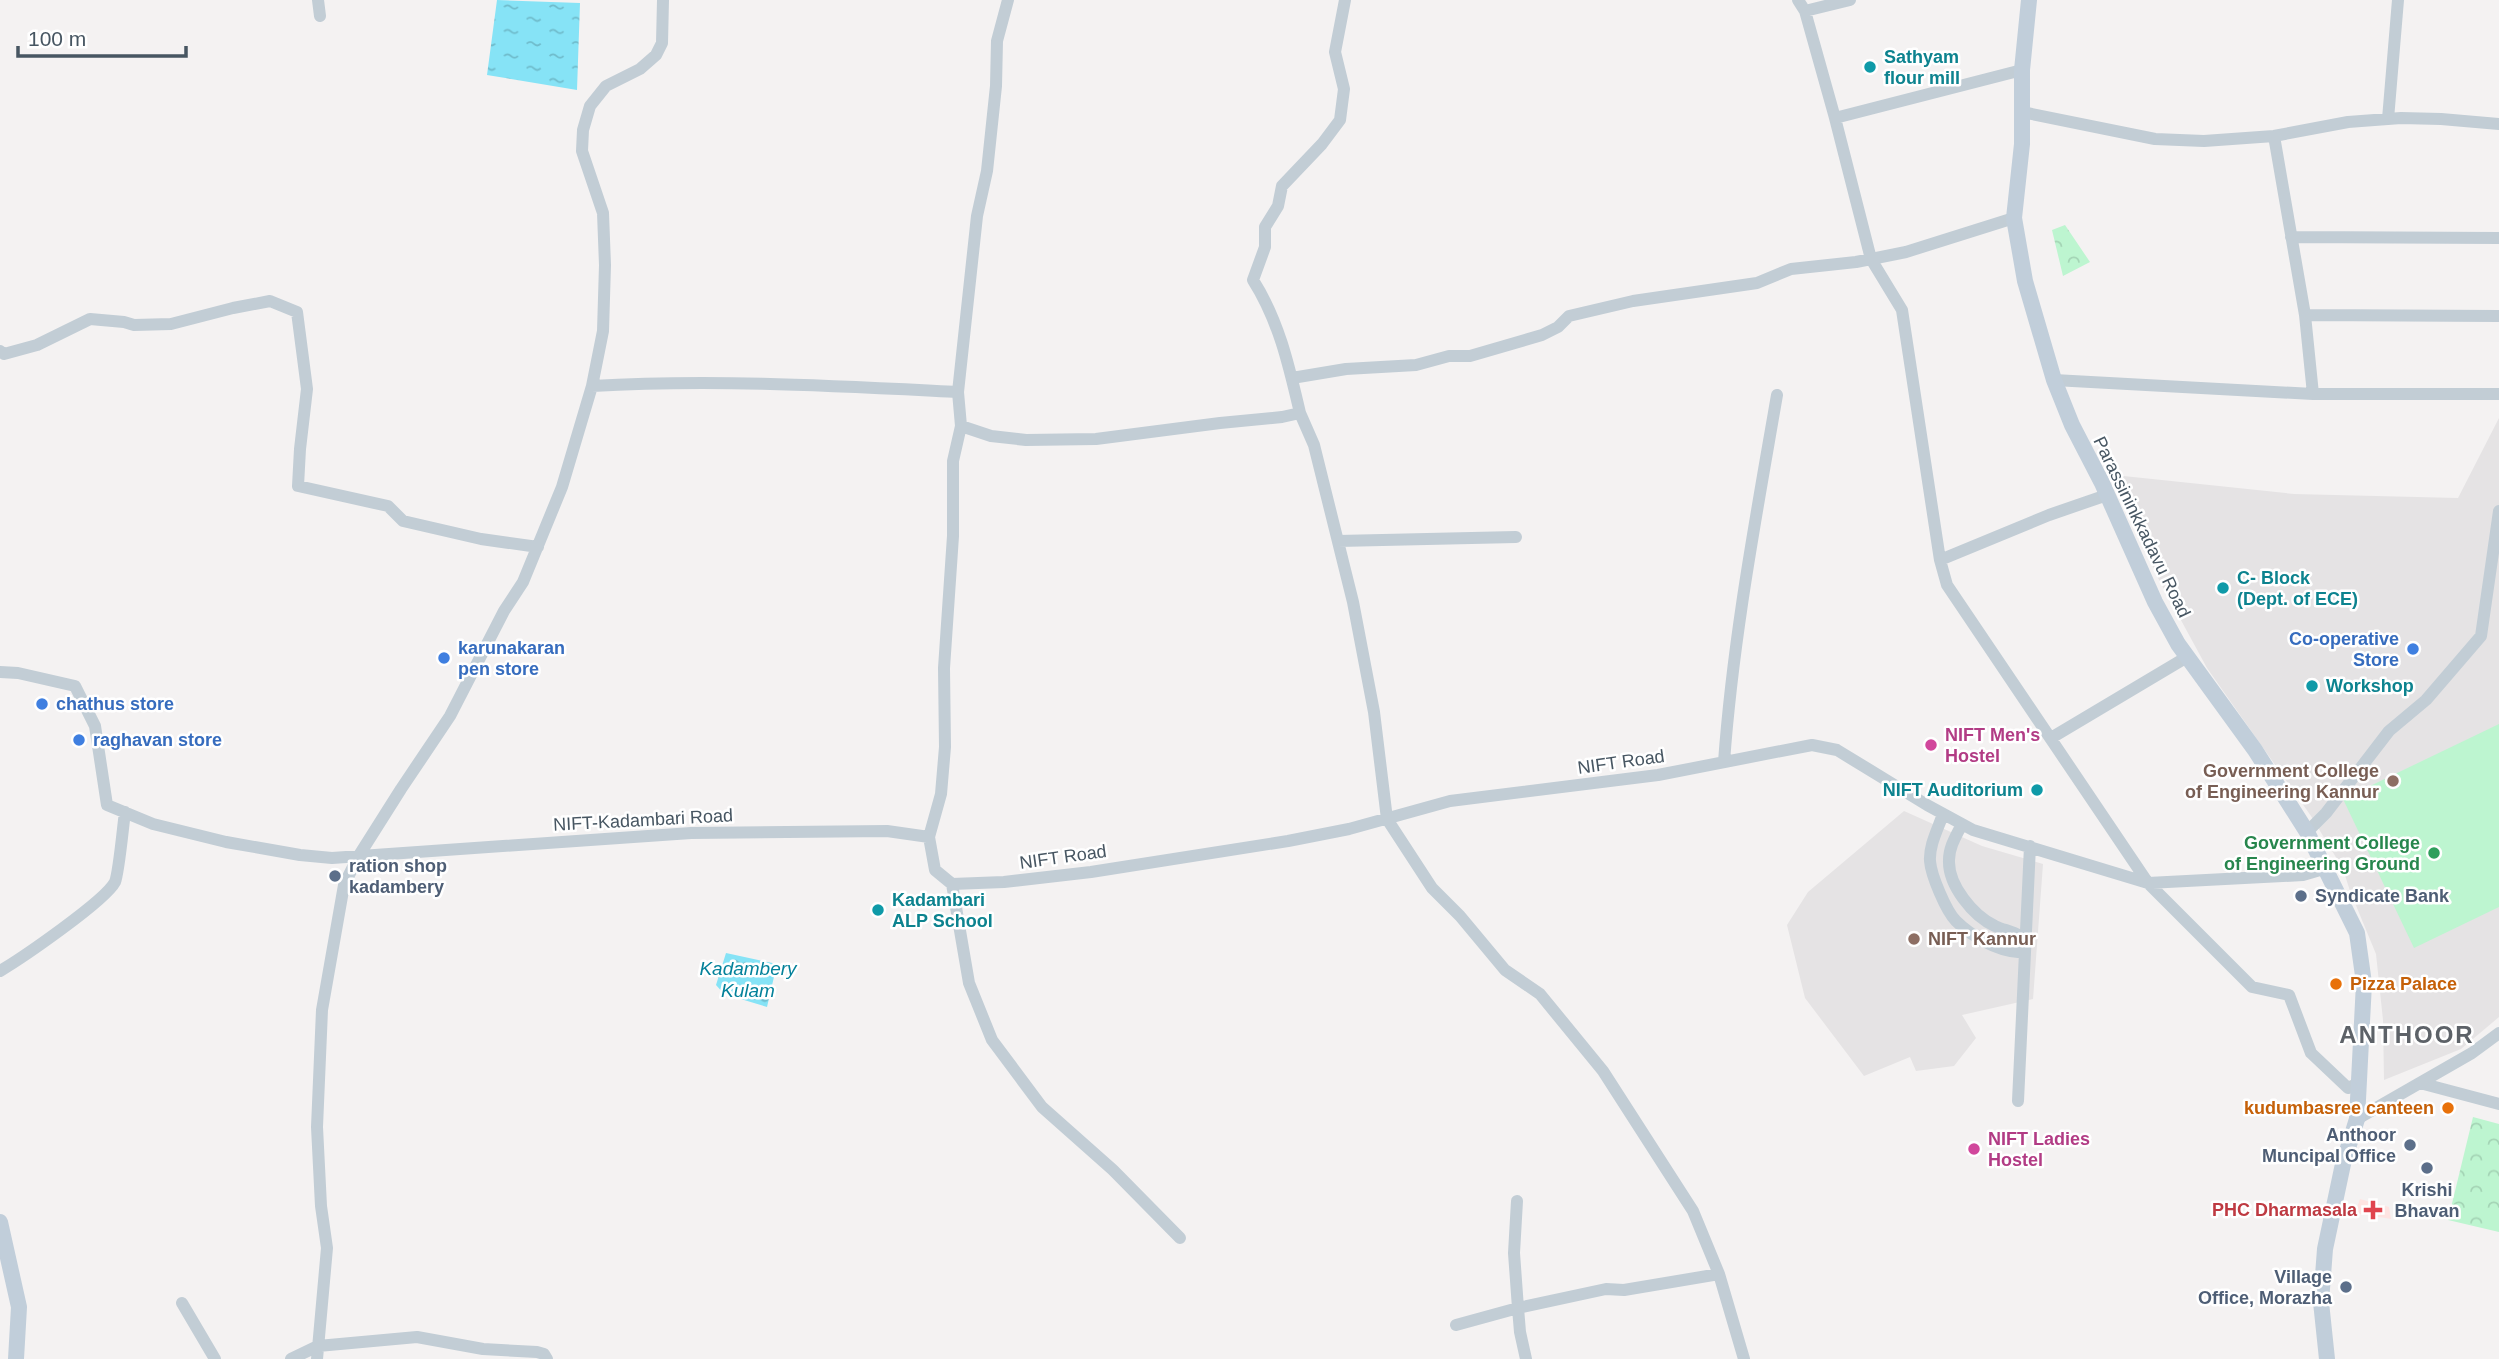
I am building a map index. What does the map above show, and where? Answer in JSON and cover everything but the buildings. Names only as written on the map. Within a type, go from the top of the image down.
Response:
[{"type":"main road","name":"Parassininkkadavu Road","points":[[2029,0],[2022,70],[2020,178],[2014,218],[2025,281],[2054,380],[2154,602],[2188,657],[2255,750],[2307,832],[2357,933],[2364,982],[2363,1041],[2357,1119],[2343,1164],[2325,1249],[2321,1302],[2327,1359]]},
{"type":"main road","points":[[0,1222],[19,1307],[16,1359]]},
{"type":"street","points":[[318,0],[320,16]]},
{"type":"street","points":[[317,1353],[327,1248],[321,1206],[317,1127],[322,1010],[344,885],[358,857],[450,716],[504,611],[523,582],[562,487],[592,386],[603,331],[603,213],[582,151],[583,130],[590,106],[606,86],[640,69],[656,55],[662,43],[663,0]]},
{"type":"street","points":[[1008,0],[997,41],[996,86],[987,171],[978,216],[958,392],[961,426],[953,461],[953,536],[944,668],[945,747],[941,794],[929,837],[935,870],[952,884],[969,983],[992,1040],[1042,1107],[1113,1170],[1180,1238]]},
{"type":"street","points":[[1345,0],[1335,52],[1344,89],[1340,120],[1322,144],[1282,186],[1278,206],[1265,228],[1265,247],[1254,279],[1280,334],[1300,413],[1314,445],[1338,541],[1367,674],[1382,763],[1387,819],[1433,888],[1505,970],[1540,994],[1603,1070],[1693,1211],[1719,1274],[1744,1359]]},
{"type":"street","points":[[1850,0],[1802,6],[1835,118],[1871,259],[1902,310],[1940,560],[1947,585],[2148,883],[2252,987],[2289,995],[2311,1054],[2348,1088],[2359,1083]]},
{"type":"street","points":[[2388,119],[2398,0]]},
{"type":"street","points":[[1835,118],[2022,70]]},
{"type":"street","points":[[2022,112],[2155,139],[2204,141],[2274,136],[2348,122],[2388,119],[2441,119],[2499,124]]},
{"type":"street","points":[[2274,136],[2305,315],[2313,394]]},
{"type":"street","points":[[1292,378],[1346,369],[1416,365],[1449,356],[1470,356],[1542,335],[1558,327],[1569,316],[1633,301],[1757,283],[1791,269],[1871,259],[1914,250],[2014,218]]},
{"type":"street","points":[[2291,237],[2499,238]]},
{"type":"street","points":[[0,351],[4,354],[37,345],[90,319],[134,325],[171,324],[270,301],[297,312],[307,389],[298,486],[388,506],[403,521],[481,539],[538,547]]},
{"type":"street","points":[[2305,315],[2499,316]]},
{"type":"street","points":[[2054,380],[2313,394],[2499,393]]},
{"type":"street","points":[[592,386],[657,382],[774,383],[958,392]]},
{"type":"street","points":[[1724,762],[1744,582],[1777,395]]},
{"type":"street","points":[[961,426],[991,436],[1026,440],[1096,439],[1300,413]]},
{"type":"street","points":[[1940,560],[2049,515],[2107,495]]},
{"type":"street","points":[[2307,832],[2326,813],[2389,731],[2426,700],[2481,636],[2499,511]]},
{"type":"street","points":[[1338,541],[1516,537]]},
{"type":"street","points":[[2051,738],[2188,657]]},
{"type":"street","points":[[0,672],[18,673],[75,686],[95,726],[107,805],[125,812],[115,881],[103,895],[26,956],[0,971]]},
{"type":"street","name":"NIFT Road","points":[[952,884],[1004,883],[1091,872],[1288,841],[1349,830],[1450,801],[1658,775],[1812,746],[1837,750],[1973,830],[2148,883],[2303,875],[2326,868]]},
{"type":"street","name":"NIFT-Kadambari Road","points":[[125,812],[153,824],[226,842],[300,855],[358,857],[691,833],[887,831],[929,837]]},
{"type":"street","points":[[1943,814],[1932,845],[1931,871],[1954,920],[2003,952],[2018,952],[2022,945],[2020,936],[1982,918],[1956,887],[1948,860],[1951,844],[1962,824]]},
{"type":"street","points":[[2018,1101],[2030,846]]},
{"type":"street","points":[[2357,1119],[2472,1053],[2499,1033]]},
{"type":"street","points":[[2420,1083],[2499,1104]]},
{"type":"street","points":[[1517,1201],[1514,1253],[1520,1332],[1526,1359]]},
{"type":"street","points":[[1456,1325],[1549,1299],[1719,1274]]},
{"type":"street","points":[[182,1303],[215,1359]]},
{"type":"street","points":[[291,1359],[417,1337],[483,1349],[537,1352],[544,1354],[547,1359]]},
{"type":"shaded area","name":"Government College of Engineering Kannur","points":[[2499,418],[2499,1017],[2461,1049],[2384,1080],[2383,1020],[2376,954],[2343,869],[2311,816],[2207,668],[2157,576],[2114,475],[2294,494],[2458,498]]},
{"type":"shaded area","name":"NIFT Kannur","points":[[1904,811],[1982,846],[2043,864],[2033,999],[1962,1015],[1976,1038],[1954,1066],[1916,1071],[1910,1057],[1864,1076],[1805,998],[1787,925],[1808,892]]},
{"type":"shaded area","name":"PHC Dharmasala","points":[[2360,1199],[2389,1207],[2391,1219],[2355,1213]]},
{"type":"green space","points":[[2065,225],[2090,262],[2063,276],[2052,230]]},
{"type":"green space","name":"Government College of Engineering Ground","points":[[2499,724],[2499,907],[2414,948],[2343,799]]},
{"type":"green space","points":[[2473,1117],[2499,1124],[2499,1232],[2448,1220]]},
{"type":"water","points":[[497,0],[580,3],[577,90],[487,75]]},
{"type":"water","name":"Kadambery Kulam","points":[[726,953],[777,964],[767,1007],[724,994],[716,985]]},
{"type":"place","name":"Sathyam flour mill","points":[[1870,67]]},
{"type":"place","name":"C- Block (Dept. of ECE)","points":[[2223,588]]},
{"type":"place","name":"Co-operative Store","points":[[2413,649]]},
{"type":"place","name":"karunakaran pen store","points":[[444,658]]},
{"type":"place","name":"Workshop","points":[[2312,686]]},
{"type":"place","name":"chathus store","points":[[42,704]]},
{"type":"place","name":"raghavan store","points":[[79,740]]},
{"type":"place","name":"NIFT Men's Hostel","points":[[1931,745]]},
{"type":"place","name":"Government College of Engineering Kannur","points":[[2393,781]]},
{"type":"place","name":"NIFT Auditorium","points":[[2037,790]]},
{"type":"place","name":"Government College of Engineering Ground","points":[[2434,853]]},
{"type":"place","name":"ration shop kadambery","points":[[335,876]]},
{"type":"place","name":"Syndicate Bank","points":[[2301,896]]},
{"type":"place","name":"Kadambari ALP School","points":[[878,910]]},
{"type":"place","name":"NIFT Kannur","points":[[1914,939]]},
{"type":"place","name":"Pizza Palace","points":[[2336,984]]},
{"type":"place","name":"kudumbasree canteen","points":[[2448,1108]]},
{"type":"place","name":"Anthoor Muncipal Office","points":[[2410,1145]]},
{"type":"place","name":"NIFT Ladies Hostel","points":[[1974,1149]]},
{"type":"place","name":"Krishi Bhavan","points":[[2427,1168]]},
{"type":"place","name":"PHC Dharmasala","points":[[2373,1210]]},
{"type":"place","name":"Village Office, Morazha","points":[[2346,1287]]},
{"type":"district","name":"ANTHOOR","points":[[2407,1034]]}]
